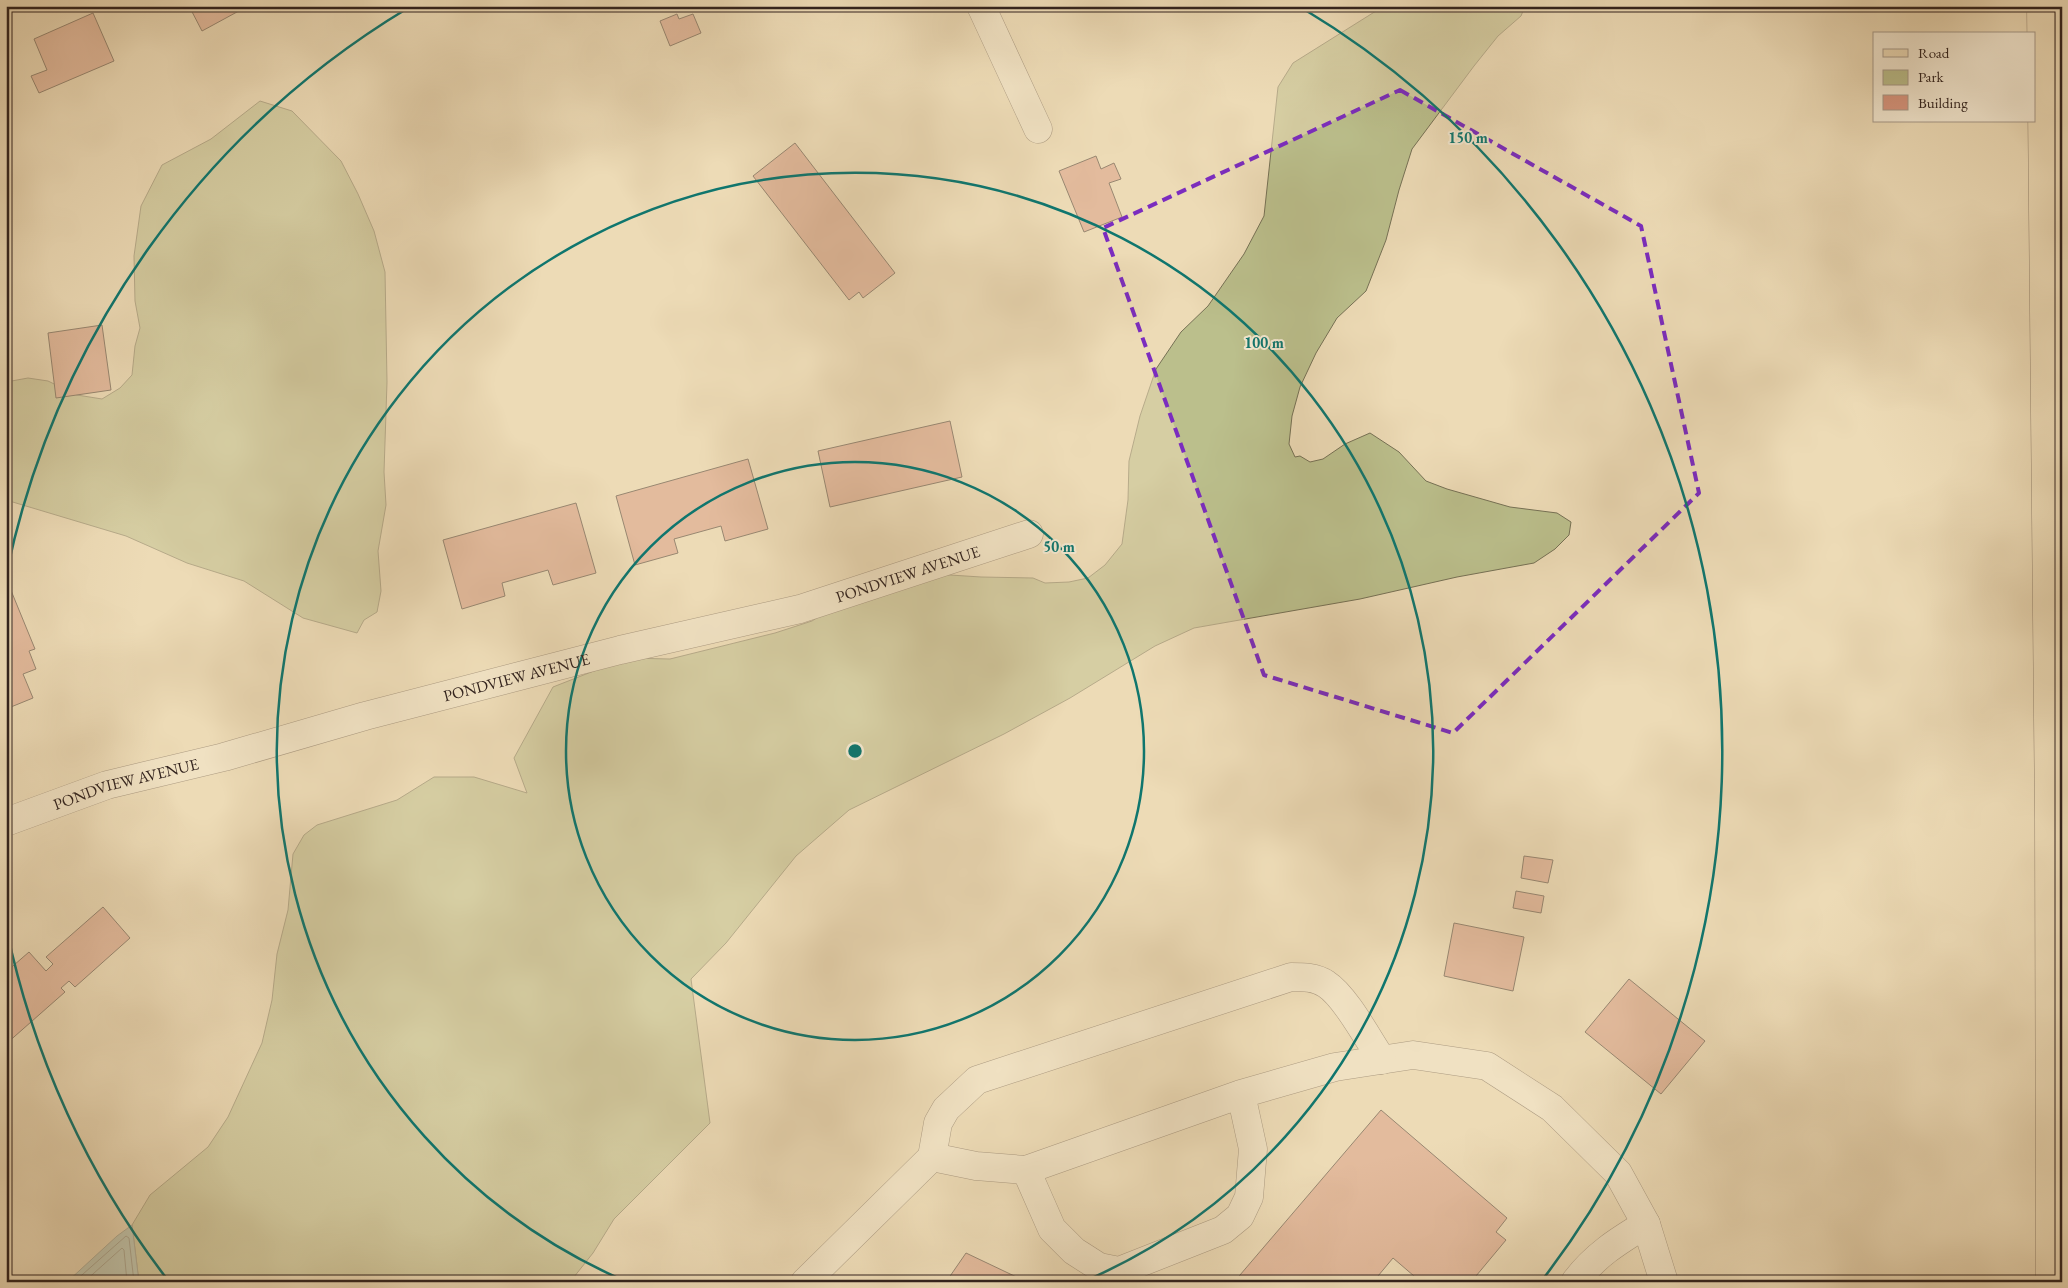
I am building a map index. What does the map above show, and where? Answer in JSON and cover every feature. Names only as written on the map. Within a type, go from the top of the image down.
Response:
[{"type":"main road","points":[[2041,6],[2049,800],[2050,1282]]},
{"type":"street","points":[[981,6],[1038,129]]},
{"type":"street","name":"PONDVIEW AVENUE","points":[[6,822],[107,785],[224,757],[365,716],[611,653],[800,609],[1029,534]]},
{"type":"street","points":[[805,1282],[932,1157],[938,1122],[946,1109],[977,1080],[1291,977],[1309,978],[1325,983],[1339,996],[1382,1060]]},
{"type":"street","points":[[932,1157],[976,1166],[1026,1170],[1241,1094],[1336,1067],[1413,1055],[1487,1066],[1552,1108],[1618,1173],[1646,1224],[1664,1282]]},
{"type":"street","points":[[1026,1170],[1052,1229],[1074,1251],[1099,1267],[1119,1271],[1223,1230],[1240,1216],[1248,1197],[1254,1149],[1241,1094]]},
{"type":"street","points":[[1575,1282],[1599,1255],[1646,1224]]},
{"type":"highlighted area","points":[[1400,90],[1641,226],[1699,493],[1453,733],[1264,675],[1103,228]]},
{"type":"green space","points":[[1384,6],[1525,6],[1521,16],[1498,36],[1412,149],[1386,240],[1366,291],[1337,318],[1316,353],[1300,387],[1292,416],[1289,444],[1295,457],[1300,456],[1310,462],[1323,459],[1345,444],[1370,433],[1399,452],[1426,481],[1510,507],[1557,513],[1571,522],[1569,535],[1555,549],[1534,563],[1457,577],[1360,599],[1194,628],[1155,646],[1070,698],[1004,734],[849,810],[796,856],[726,943],[691,979],[710,1123],[614,1219],[593,1253],[570,1282],[139,1282],[132,1225],[150,1195],[208,1147],[228,1117],[262,1043],[272,1000],[277,954],[288,910],[293,854],[304,835],[317,825],[397,800],[434,777],[474,777],[527,793],[514,758],[553,687],[627,658],[670,659],[775,633],[812,621],[851,596],[919,573],[1033,578],[1045,583],[1069,582],[1088,578],[1105,565],[1122,544],[1128,500],[1129,461],[1140,416],[1156,369],[1181,332],[1208,306],[1244,254],[1264,216],[1278,87],[1293,63]]},
{"type":"green space","points":[[260,101],[292,111],[341,161],[374,231],[385,272],[387,382],[384,472],[386,505],[378,551],[381,591],[377,612],[364,620],[357,633],[303,618],[244,581],[187,563],[126,536],[6,500],[6,382],[28,378],[48,381],[77,395],[102,399],[120,388],[132,375],[135,346],[140,328],[135,301],[134,256],[141,206],[162,165],[211,139]]},
{"type":"water","points":[[132,1225],[139,1282],[67,1282],[117,1236]]},
{"type":"building","points":[[189,6],[248,6],[202,31]]},
{"type":"building","points":[[93,13],[114,61],[39,93],[31,76],[47,70],[34,39]]},
{"type":"building","points":[[677,14],[679,19],[693,14],[701,33],[670,46],[660,21]]},
{"type":"building","points":[[795,143],[895,273],[863,298],[859,292],[849,300],[753,176]]},
{"type":"building","points":[[1096,156],[1101,169],[1114,163],[1121,179],[1109,183],[1122,217],[1084,232],[1059,171]]},
{"type":"building","points":[[102,325],[111,390],[56,398],[48,333]]},
{"type":"building","points":[[950,421],[962,477],[830,507],[818,451]]},
{"type":"building","points":[[748,459],[768,529],[725,541],[721,526],[674,539],[678,553],[635,565],[616,496]]},
{"type":"building","points":[[576,503],[596,573],[553,585],[548,570],[502,583],[505,596],[462,609],[443,540]]},
{"type":"building","points":[[10,588],[35,649],[29,651],[36,669],[23,674],[33,698],[6,709],[6,590]]},
{"type":"building","points":[[1524,856],[1553,860],[1548,883],[1521,878]]},
{"type":"building","points":[[1516,891],[1544,896],[1541,913],[1513,908]]},
{"type":"building","points":[[103,907],[130,938],[75,987],[69,981],[61,988],[65,992],[6,1044],[6,972],[29,952],[46,971],[53,964],[46,957]]},
{"type":"building","points":[[1454,923],[1524,937],[1513,991],[1444,976]]},
{"type":"building","points":[[1629,979],[1705,1041],[1661,1094],[1585,1032]]},
{"type":"building","points":[[1381,1110],[1507,1218],[1496,1232],[1506,1240],[1471,1282],[1421,1282],[1393,1258],[1373,1282],[1234,1282]]},
{"type":"building","points":[[966,1253],[1027,1282],[946,1282]]}]
